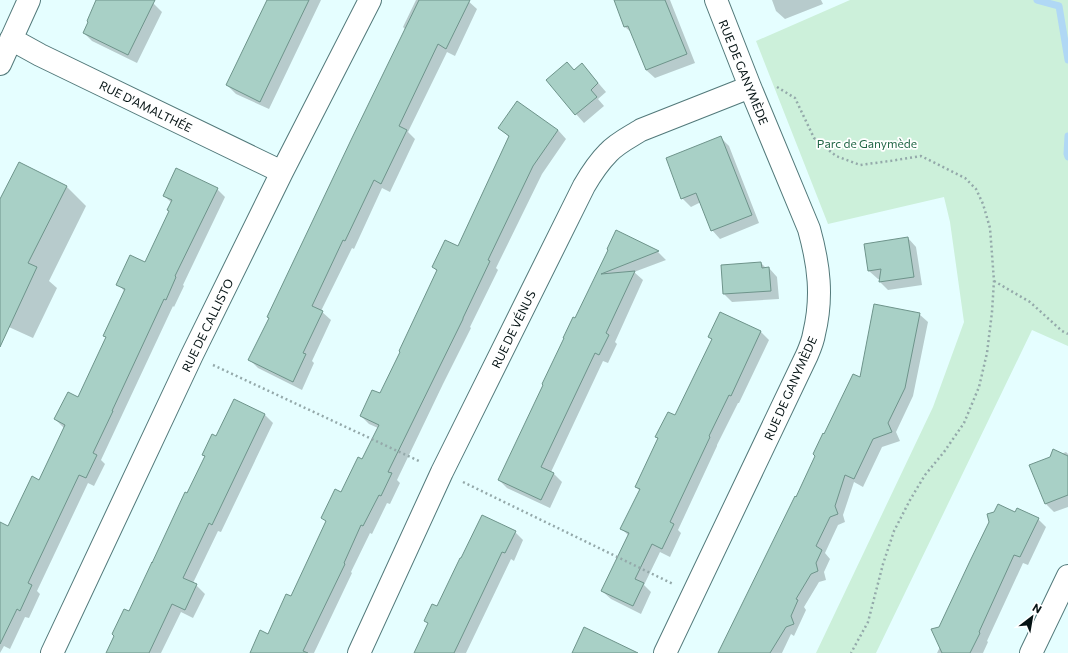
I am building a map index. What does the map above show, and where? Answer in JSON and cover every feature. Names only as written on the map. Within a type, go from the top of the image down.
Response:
[{"type":"street","points":[[0,64],[29,0]]},
{"type":"street","name":"RUE DE CALLISTO","points":[[52,653],[192,355],[282,172],[370,0]]},
{"type":"street","name":"RUE DE GANYMÈDE","points":[[665,653],[807,355],[814,336],[817,318],[819,285],[815,250],[809,229],[750,87],[716,0]]},
{"type":"street","name":"RUE D'AMALTHÉE","points":[[11,39],[40,55],[282,172]]},
{"type":"street","name":"RUE DE VÉNUS","points":[[359,653],[442,472],[584,186],[596,166],[609,152],[642,130],[750,87]]},
{"type":"street","points":[[1031,653],[1068,576]]},
{"type":"path","points":[[750,87],[778,87],[795,98],[814,138],[836,156],[860,165],[921,156],[965,178],[976,189],[983,204],[990,228],[994,281],[992,312],[986,354],[979,386],[964,423],[944,452],[925,475],[894,531],[883,564],[868,622],[851,653]]},
{"type":"path","points":[[994,281],[1030,302],[1062,331],[1068,334]]},
{"type":"green space","name":"Parc de Ganymède","points":[[850,0],[1068,0],[1068,346],[1032,330],[876,653],[816,653],[933,407],[964,322],[950,222],[944,197],[828,224],[756,41]]},
{"type":"building","points":[[96,0],[155,0],[128,55],[83,33]]},
{"type":"building","points":[[267,0],[309,0],[260,102],[226,85]]},
{"type":"building","points":[[419,0],[470,0],[446,49],[438,44],[399,126],[407,130],[381,184],[374,180],[345,241],[343,240],[312,306],[323,311],[303,353],[306,354],[293,382],[248,360],[269,318],[267,317],[351,140]]},
{"type":"building","points":[[614,0],[665,0],[687,54],[646,70],[628,26],[624,27]]},
{"type":"building","points":[[567,62],[574,70],[582,63],[598,83],[591,90],[597,97],[575,115],[546,80]]},
{"type":"building","points":[[517,101],[558,130],[533,166],[488,260],[490,261],[463,319],[388,472],[392,473],[381,496],[379,495],[363,526],[361,525],[344,563],[345,564],[303,651],[308,653],[250,653],[260,630],[268,634],[286,594],[291,596],[326,521],[321,518],[335,489],[341,492],[358,457],[362,459],[379,425],[360,416],[372,390],[380,393],[400,352],[399,351],[437,270],[432,267],[445,240],[458,246],[509,136],[498,128]]},
{"type":"building","points":[[721,136],[752,215],[711,231],[696,193],[681,199],[666,158]]},
{"type":"building","points":[[19,162],[67,186],[28,263],[37,267],[0,347],[0,199]]},
{"type":"building","points":[[176,168],[218,188],[112,411],[93,453],[97,455],[86,478],[79,475],[28,583],[32,585],[20,611],[17,609],[0,644],[0,522],[8,526],[32,476],[39,480],[65,425],[54,419],[68,392],[78,397],[106,337],[103,336],[125,289],[116,285],[130,255],[145,262],[169,211],[167,210],[172,200],[163,196]]},
{"type":"building","points":[[616,230],[659,251],[601,274],[635,271],[606,333],[609,335],[599,355],[595,353],[541,467],[554,473],[541,500],[498,480],[543,385],[542,384],[563,338],[573,317],[575,318]]},
{"type":"building","points":[[908,237],[914,277],[879,282],[881,269],[868,271],[864,244]]},
{"type":"building","points":[[761,262],[762,268],[769,267],[771,291],[723,294],[721,265]]},
{"type":"building","points":[[874,304],[920,313],[905,388],[888,423],[892,432],[873,439],[854,479],[845,475],[835,506],[838,514],[830,517],[816,546],[822,550],[816,563],[818,571],[811,574],[796,599],[798,600],[791,616],[794,624],[786,627],[770,653],[718,653],[795,496],[796,497],[815,456],[813,454],[853,374],[860,377]]},
{"type":"building","points":[[720,312],[761,331],[731,396],[729,395],[709,436],[710,437],[670,522],[674,524],[662,549],[652,544],[635,579],[644,583],[633,606],[601,591],[629,533],[620,529],[640,489],[635,487],[658,438],[655,437],[668,412],[675,415],[712,339],[708,337]]},
{"type":"building","points":[[234,399],[265,414],[212,525],[209,523],[183,578],[197,584],[185,610],[172,604],[149,653],[106,653],[114,636],[112,634],[124,609],[129,611],[185,492],[187,493],[205,456],[202,455],[212,434],[216,436]]},
{"type":"building","points":[[1053,449],[1068,456],[1068,495],[1045,504],[1029,465],[1050,457]]},
{"type":"building","points":[[998,504],[1015,512],[1017,508],[1039,518],[1020,557],[1014,555],[970,653],[942,653],[931,629],[939,627],[989,522],[987,514],[994,512]]},
{"type":"building","points":[[482,515],[516,531],[505,553],[502,552],[454,653],[414,653],[428,623],[424,621],[432,604],[437,606]]},
{"type":"building","points":[[584,627],[638,653],[572,653]]},
{"type":"waterway","points":[[1037,0],[1059,6],[1068,60]]},
{"type":"waterway","points":[[1068,136],[1068,157]]}]
